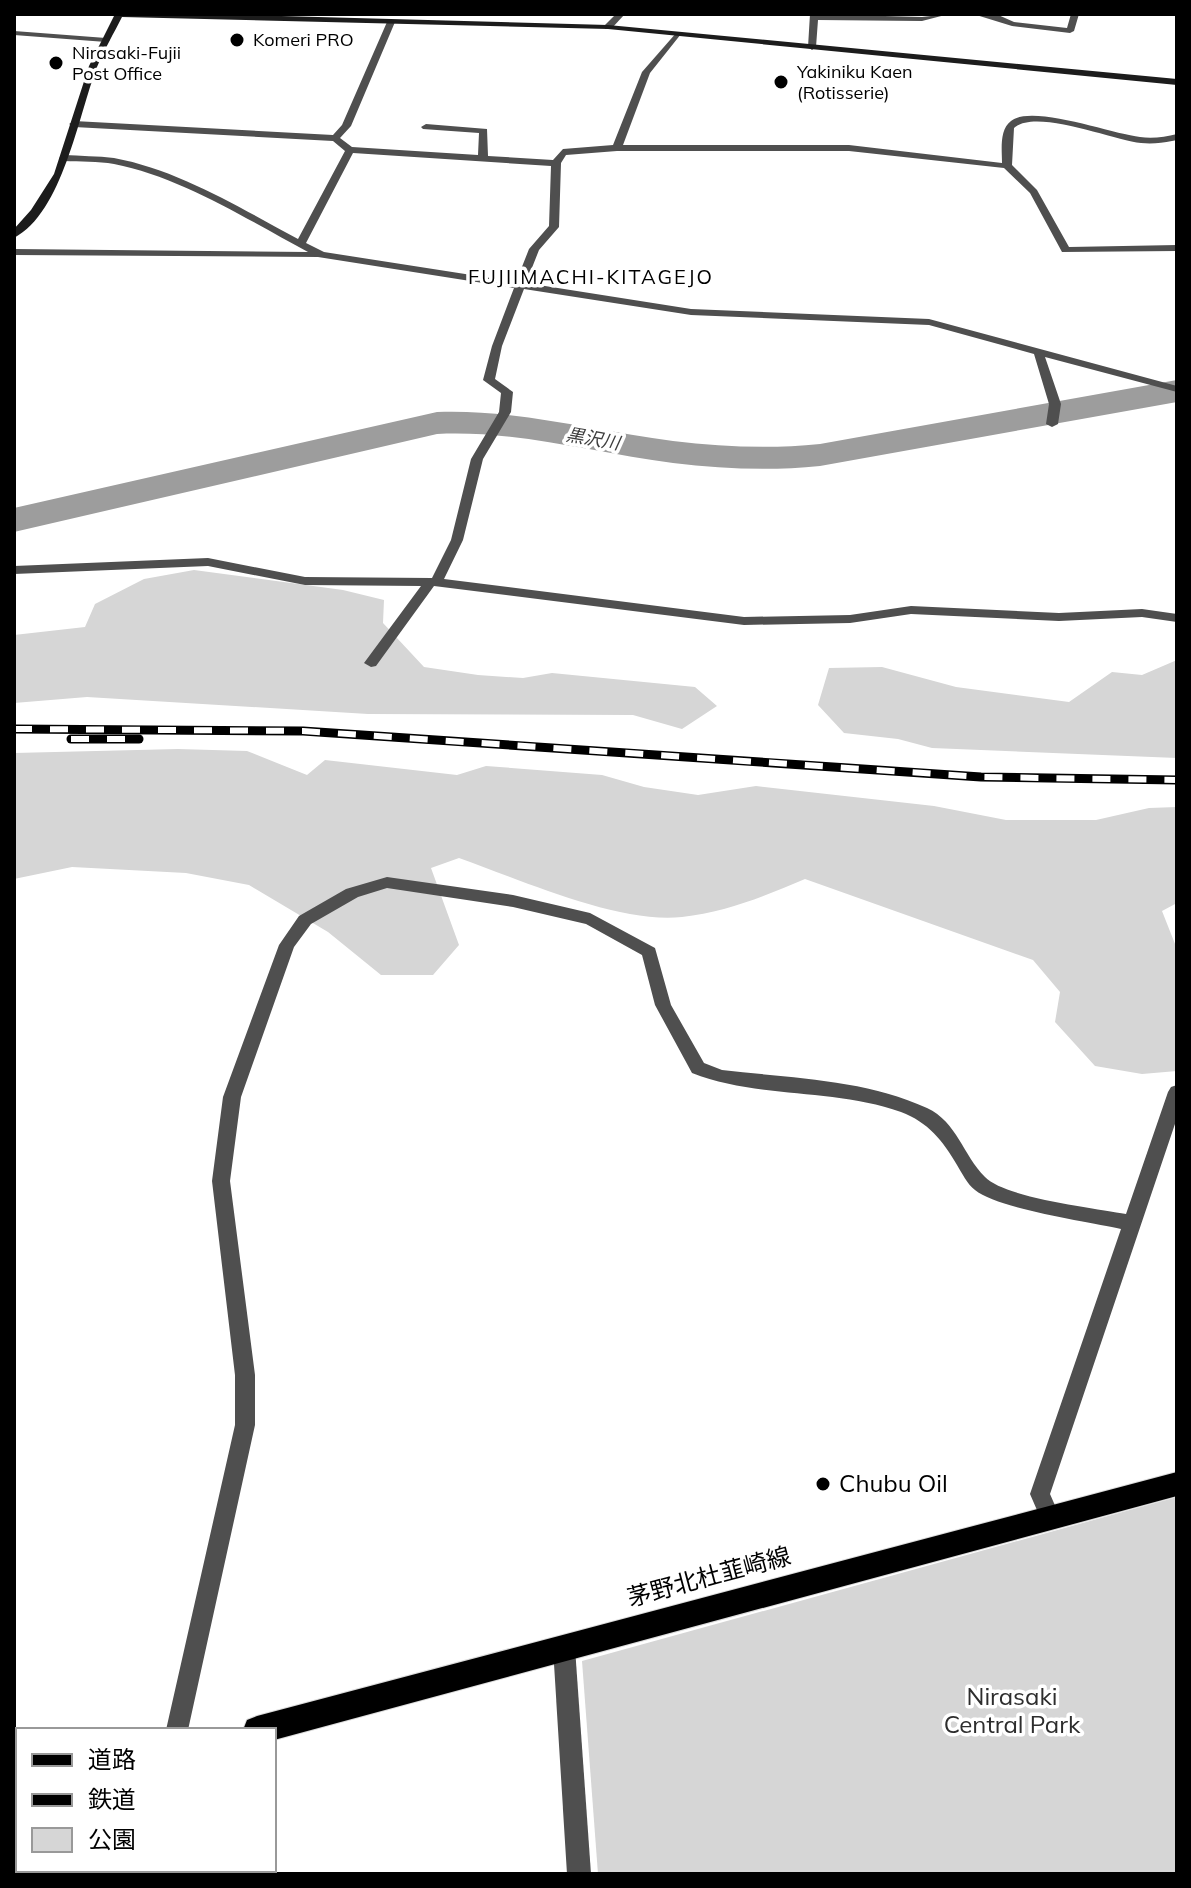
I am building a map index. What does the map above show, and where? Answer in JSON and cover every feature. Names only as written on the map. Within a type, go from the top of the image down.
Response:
[{"type":"main road","name":"茅野北杜韮崎線","points":[[264,1728],[1177,1484]]},
{"type":"street","points":[[14,235],[35,212],[59,174],[93,66],[119,14],[608,27],[1177,82]]},
{"type":"street","points":[[608,27],[621,14]]},
{"type":"street","points":[[812,47],[814,16],[922,19],[945,14]]},
{"type":"street","points":[[977,14],[1012,24],[1070,31],[1075,14]]},
{"type":"street","points":[[335,138],[346,126],[391,22]]},
{"type":"street","points":[[14,33],[106,40]]},
{"type":"street","points":[[617,148],[627,113],[646,72],[677,34]]},
{"type":"street","points":[[1007,166],[1007,137],[1012,123],[1018,119],[1045,119],[1142,140],[1177,137]]},
{"type":"street","points":[[74,124],[335,138],[350,150],[556,163]]},
{"type":"street","points":[[426,127],[484,131],[483,157]]},
{"type":"street","points":[[371,663],[433,582],[457,540],[477,459],[505,412],[507,392],[489,380],[497,346],[534,249],[554,227],[556,163],[563,152],[617,148],[849,148],[1007,166],[1034,192],[1066,250],[1177,248]]},
{"type":"street","points":[[300,244],[350,150]]},
{"type":"street","points":[[64,158],[113,161],[157,173],[228,205],[321,255]]},
{"type":"street","points":[[14,252],[321,255],[519,288],[691,312],[929,322],[1177,389]]},
{"type":"street","points":[[1039,354],[1054,415]]},
{"type":"street","points":[[1156,384],[1177,382]]},
{"type":"street","points":[[14,570],[208,562],[305,581],[433,582],[744,621],[850,619],[911,610],[1059,617],[1142,613],[1177,618]]},
{"type":"street","points":[[177,1728],[245,1425],[245,1375],[221,1181],[232,1097],[287,945],[305,920],[352,893],[387,882],[513,901],[590,919],[649,952],[663,1005],[698,1068],[721,1077],[894,1102],[925,1114],[946,1131],[982,1186],[1003,1195],[1132,1223]]},
{"type":"street","points":[[1050,1517],[1040,1494],[1177,1092]]},
{"type":"street","points":[[564,1648],[579,1874]]},
{"type":"green space","points":[[194,570],[343,590],[384,600],[383,623],[424,667],[478,675],[523,678],[552,673],[695,687],[717,706],[682,729],[633,715],[368,714],[87,697],[14,703],[14,635],[85,627],[95,604],[144,579]]},
{"type":"green space","points":[[1177,660],[1177,758],[932,748],[898,739],[844,733],[818,705],[829,668],[882,667],[956,687],[1069,702],[1112,672],[1142,675]]},
{"type":"green space","points":[[178,749],[247,751],[307,775],[325,760],[457,775],[486,766],[602,775],[644,787],[698,795],[756,786],[934,806],[1006,820],[1096,820],[1149,808],[1177,807],[1177,903],[1162,911],[1177,949],[1177,1071],[1142,1074],[1095,1066],[1055,1022],[1060,992],[1033,960],[805,879],[730,907],[682,917],[657,917],[600,907],[459,858],[431,868],[459,945],[433,975],[381,975],[328,932],[249,885],[186,873],[72,867],[14,879],[14,753]]},
{"type":"green space","name":"Nirasaki Central Park","points":[[1177,1497],[1177,1874],[598,1874],[582,1661]]},
{"type":"waterway","name":"黒沢川","points":[[14,520],[437,423],[485,421],[674,452],[768,460],[820,455],[1100,402],[1177,391]]},
{"type":"railway","points":[[14,729],[303,731],[981,777],[1177,780]]},
{"type":"railway","points":[[71,739],[139,739]]},
{"type":"place","name":"Komeri PRO","points":[[237,40]]},
{"type":"place","name":"Nirasaki-Fujii Post Office","points":[[56,63]]},
{"type":"place","name":"Yakiniku Kaen (Rotisserie)","points":[[781,82]]},
{"type":"place","name":"Chubu Oil","points":[[823,1484]]},
{"type":"district","name":"FUJIIMACHI-KITAGEJO","points":[[591,277]]}]
